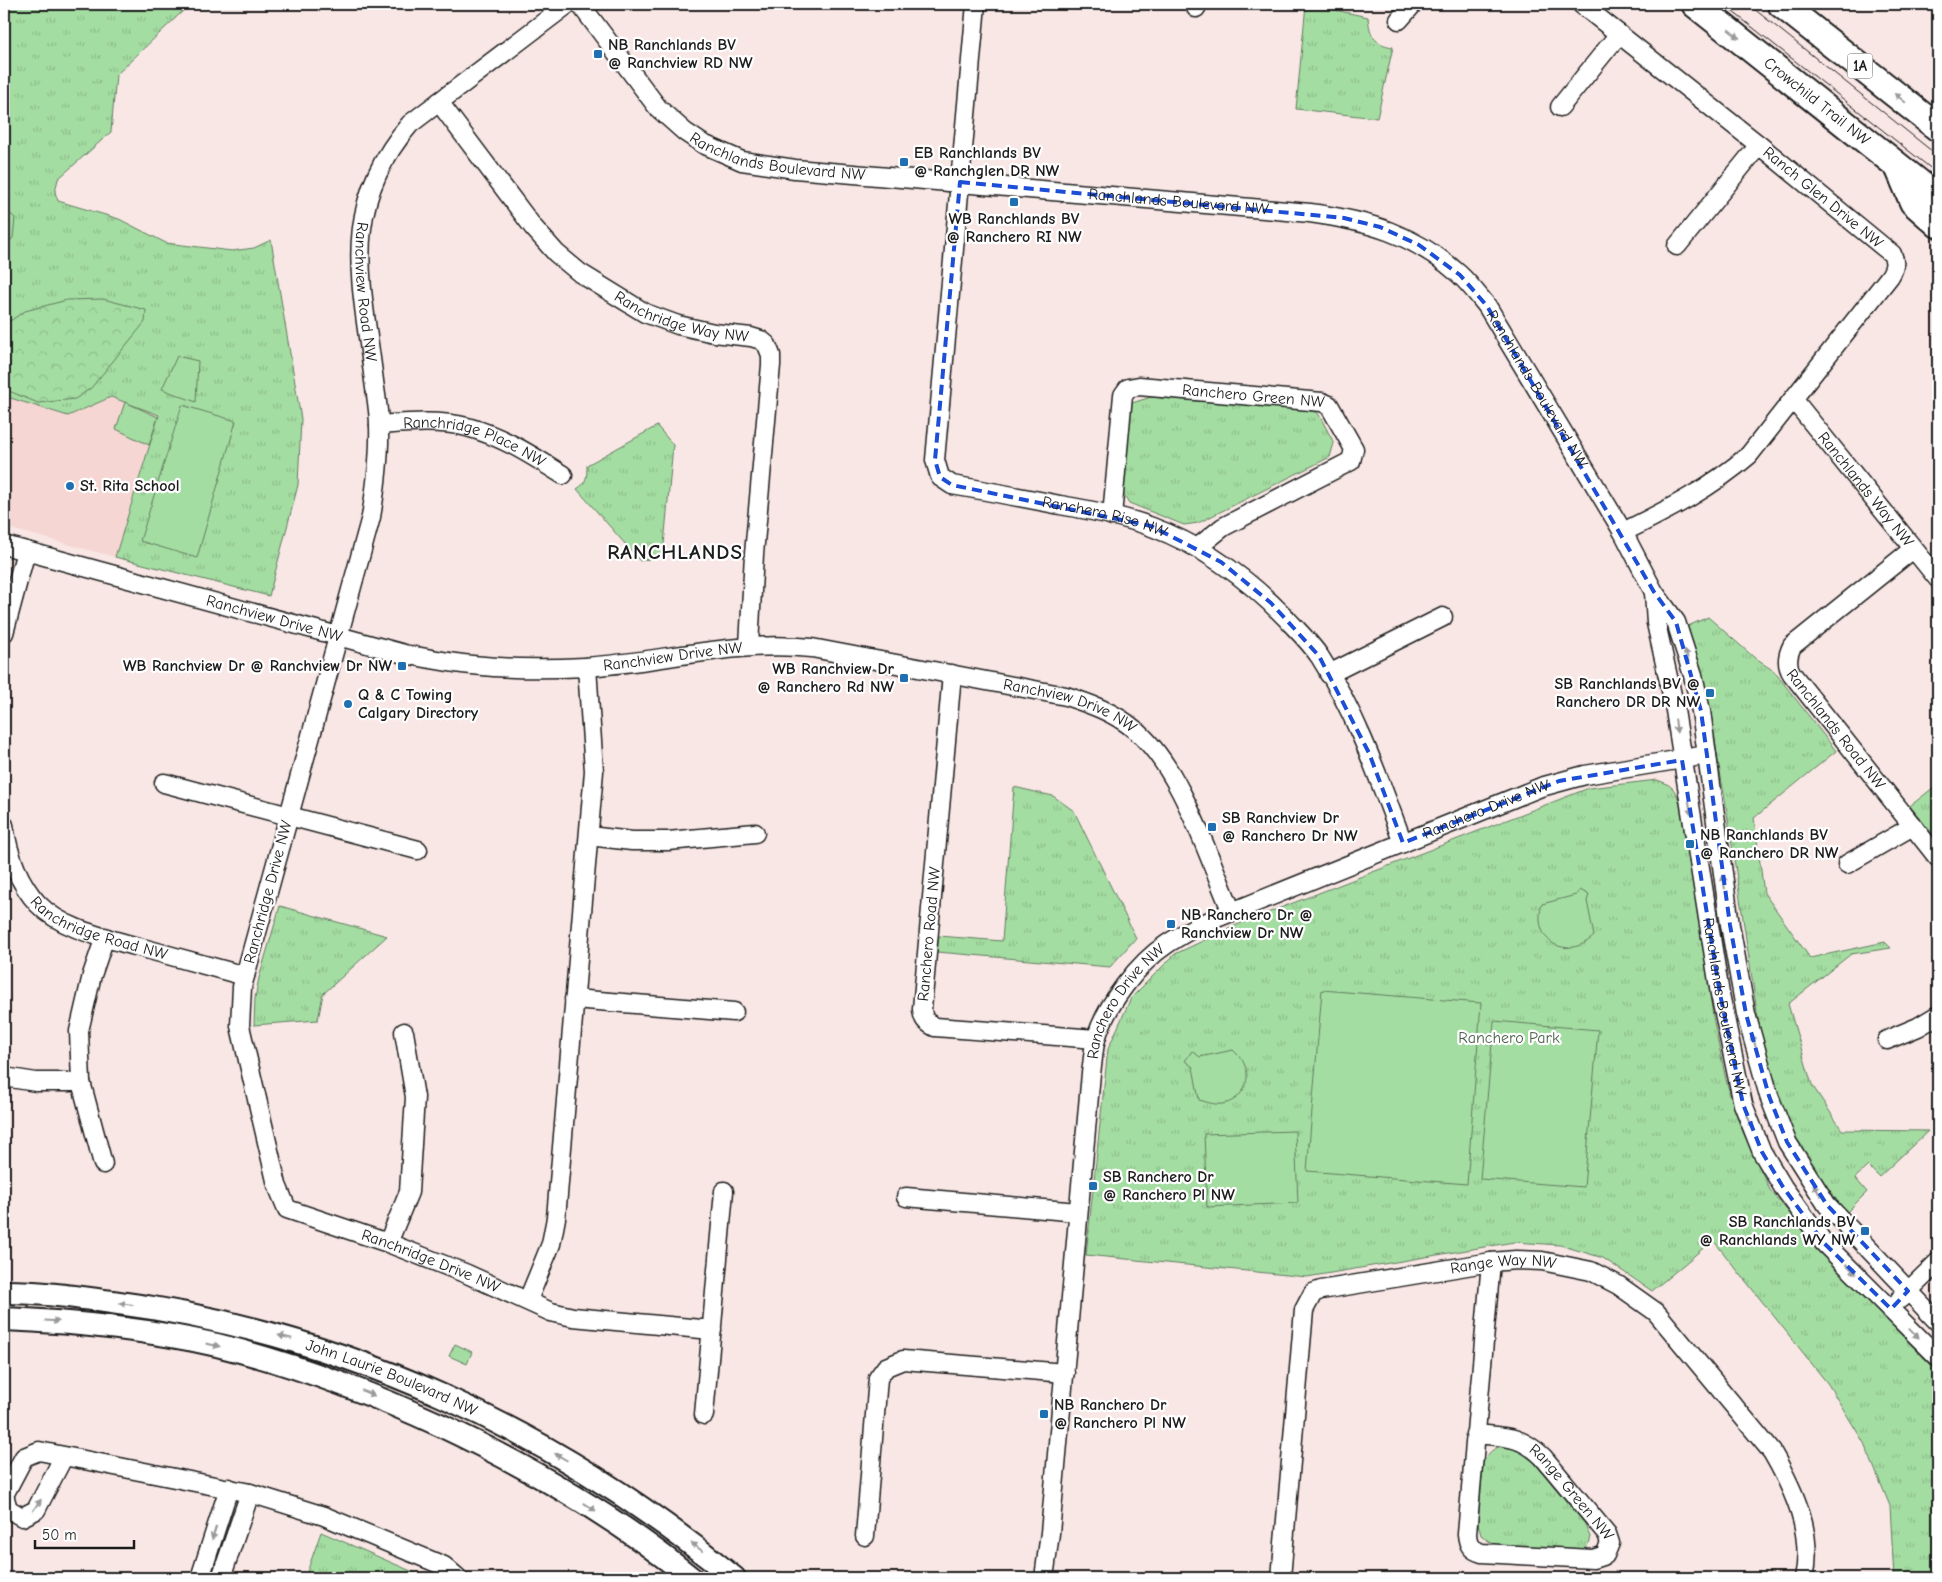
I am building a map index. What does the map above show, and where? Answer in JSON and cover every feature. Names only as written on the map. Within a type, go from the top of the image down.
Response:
[{"type":"highway","name":"Crowchild Trail NW","points":[[1695,4],[1938,198]]},
{"type":"highway","name":"1A","points":[[1782,4],[1938,128]]},
{"type":"highway","points":[[1898,166],[1913,202],[1938,224]]},
{"type":"main road","name":"John Laurie Boulevard NW","points":[[4,1292],[77,1297],[145,1306],[220,1320],[295,1340],[379,1369],[445,1396],[517,1432],[572,1463],[639,1506],[699,1549],[734,1578]]},
{"type":"main road","name":"John Laurie Boulevard NW","points":[[4,1319],[59,1321],[216,1345],[290,1364],[348,1384],[480,1444],[550,1481],[613,1522],[691,1578]]},
{"type":"street","name":"Ranchview Road NW","points":[[337,636],[371,517],[378,460],[379,425],[359,260],[364,210],[374,179],[390,150],[410,124],[568,4]]},
{"type":"street","name":"Ranchlands Boulevard NW","points":[[580,4],[658,108],[685,132],[703,144],[742,161],[766,166],[1310,213],[1344,218],[1380,227],[1419,245],[1460,275],[1487,306],[1622,532],[1654,592],[1676,622],[1702,711],[1730,925],[1746,1014],[1769,1096],[1787,1142],[1827,1205],[1938,1322]]},
{"type":"street","points":[[960,182],[976,4]]},
{"type":"street","points":[[1400,20],[1413,4]]},
{"type":"street","name":"Ranch Glen Drive NW","points":[[1581,4],[1759,145],[1892,254],[1895,262],[1890,276],[1749,455],[1735,467],[1685,501],[1622,532]]},
{"type":"street","points":[[1560,107],[1619,34]]},
{"type":"street","name":"Ranchridge Way NW","points":[[439,102],[532,227],[556,253],[580,273],[645,313],[714,333],[751,337],[767,345],[771,355],[771,365],[754,554],[748,646]]},
{"type":"street","points":[[1677,246],[1759,145]]},
{"type":"street","name":"Ranchero Rise NW","points":[[960,182],[934,460],[940,477],[952,484],[1112,516],[1151,526],[1221,562],[1271,602],[1310,644],[1330,674],[1346,703],[1369,753],[1404,843]]},
{"type":"street","name":"Ranchero Green NW","points":[[1112,516],[1122,395],[1128,388],[1139,386],[1322,402],[1330,406],[1354,449],[1351,461],[1222,528],[1197,548]]},
{"type":"street","name":"Ranchlands Way NW","points":[[1793,400],[1938,579]]},
{"type":"street","name":"Ranchridge Place NW","points":[[379,425],[443,424],[467,427],[498,438],[564,475]]},
{"type":"street","name":"Ranchview Drive NW","points":[[4,545],[404,654],[471,665],[518,668],[587,667],[748,646],[782,645],[812,648],[1066,696],[1092,704],[1118,717],[1135,729],[1146,740],[1172,776],[1188,807],[1232,912]]},
{"type":"street","name":"Ranchlands Road NW","points":[[1913,550],[1792,646],[1787,662],[1788,669],[1938,858]]},
{"type":"street","points":[[4,633],[26,551]]},
{"type":"street","name":"Ranchlands Boulevard NW","points":[[1654,592],[1656,623],[1668,672],[1720,994],[1743,1104],[1762,1152],[1782,1188],[1824,1243],[1938,1357]]},
{"type":"street","points":[[1330,674],[1442,617]]},
{"type":"street","name":"Ranchridge Drive NW","points":[[337,636],[241,996],[240,1026],[282,1200],[287,1209],[292,1212],[388,1243],[467,1274],[551,1312],[573,1317],[712,1330]]},
{"type":"street","points":[[528,1300],[552,1244],[556,1218],[594,771],[587,667]]},
{"type":"street","name":"Ranchero Road NW","points":[[952,674],[922,1009],[923,1018],[935,1027],[1096,1039]]},
{"type":"street","name":"Ranchero Drive NW","points":[[1044,1578],[1065,1373],[1088,1101],[1096,1039],[1114,1002],[1132,976],[1152,955],[1166,944],[1197,926],[1559,781],[1708,755]]},
{"type":"street","points":[[164,783],[418,850]]},
{"type":"street","name":"Ranchridge Road NW","points":[[4,825],[12,860],[23,886],[40,905],[63,922],[104,937],[245,976]]},
{"type":"street","points":[[1847,864],[1913,826]]},
{"type":"street","points":[[589,836],[632,841],[668,841],[755,834]]},
{"type":"street","points":[[103,1164],[81,1082],[80,1031],[92,975],[104,937]]},
{"type":"street","points":[[574,999],[734,1012]]},
{"type":"street","points":[[1887,1040],[1918,1027],[1938,1015]]},
{"type":"street","points":[[388,1243],[409,1192],[415,1096],[404,1032]]},
{"type":"street","points":[[4,1077],[36,1082],[81,1082]]},
{"type":"street","points":[[704,1415],[724,1191]]},
{"type":"street","points":[[906,1197],[1078,1212]]},
{"type":"street","name":"Range Way NW","points":[[1281,1578],[1304,1310],[1313,1293],[1321,1290],[1491,1262],[1516,1260],[1542,1260],[1591,1271],[1618,1285],[1656,1312],[1772,1452],[1786,1477],[1798,1504],[1804,1528],[1806,1556],[1804,1578]]},
{"type":"street","name":"Range Green NW","points":[[1476,1434],[1521,1440],[1532,1446],[1607,1534],[1610,1543],[1605,1555],[1593,1559],[1482,1553],[1474,1551],[1468,1543],[1467,1534],[1491,1262]]},
{"type":"street","points":[[1891,1309],[1938,1262]]},
{"type":"street","points":[[865,1536],[878,1378],[886,1367],[903,1360],[1065,1373]]},
{"type":"street","points":[[64,1456],[122,1466],[250,1493],[324,1516],[444,1566],[458,1578]]},
{"type":"street","points":[[200,1578],[229,1488]]},
{"type":"street","points":[[221,1578],[250,1493]]},
{"type":"highlighted area","points":[[960,182],[1344,218],[1380,227],[1419,245],[1460,275],[1487,306],[1654,592],[1676,622],[1701,711],[1730,925],[1746,1014],[1769,1096],[1787,1142],[1827,1205],[1908,1291],[1891,1309],[1824,1243],[1783,1187],[1762,1152],[1743,1104],[1720,994],[1682,760],[1559,781],[1403,843],[1369,753],[1319,656],[1271,603],[1221,562],[1151,526],[952,485],[940,477],[935,460]]},
{"type":"shaded area","name":"St. Rita School","points":[[4,396],[68,416],[111,397],[159,415],[115,557],[4,527]]},
{"type":"green space","points":[[4,4],[187,4],[187,7],[116,75],[111,132],[58,179],[55,192],[58,201],[119,219],[166,243],[232,251],[254,248],[271,240],[301,419],[298,485],[269,596],[115,557],[159,415],[111,397],[68,416],[4,396]]},
{"type":"green space","points":[[1306,4],[1368,17],[1374,38],[1381,44],[1393,47],[1377,118],[1296,109]]},
{"type":"green space","points":[[4,208],[15,218],[13,238],[4,247]]},
{"type":"green space","points":[[103,299],[146,310],[145,322],[91,388],[75,399],[38,403],[4,389],[4,325],[25,311],[67,300]]},
{"type":"green space","points":[[177,356],[198,361],[196,402],[162,389]]},
{"type":"green space","points":[[1151,397],[1308,410],[1318,413],[1334,443],[1330,457],[1198,523],[1184,525],[1129,503],[1123,493],[1127,417],[1132,403]]},
{"type":"green space","points":[[125,402],[158,417],[149,445],[116,429]]},
{"type":"green space","points":[[182,405],[236,421],[197,558],[140,541]]},
{"type":"green space","points":[[657,426],[673,445],[663,556],[640,561],[577,489],[586,479],[587,465]]},
{"type":"green space","points":[[1708,617],[1757,660],[1774,671],[1836,751],[1754,818],[1764,893],[1810,958],[1885,942],[1891,948],[1851,954],[1788,1004],[1812,1085],[1842,1130],[1928,1131],[1879,1177],[1868,1166],[1855,1178],[1867,1192],[1846,1213],[1809,1162],[1789,1126],[1759,1025],[1725,799],[1703,680],[1686,627]]},
{"type":"green space","name":"Ranchero Park","points":[[1657,780],[1672,788],[1680,802],[1704,948],[1713,1017],[1726,1080],[1739,1123],[1770,1190],[1835,1267],[1938,1372],[1938,1578],[1894,1578],[1890,1506],[1864,1443],[1828,1384],[1713,1240],[1652,1291],[1603,1258],[1560,1245],[1514,1242],[1307,1277],[1086,1255],[1108,1049],[1131,998],[1175,954],[1239,924],[1589,788]]},
{"type":"green space","points":[[1938,784],[1938,841],[1910,806]]},
{"type":"green space","points":[[1014,787],[1053,796],[1074,811],[1136,938],[1110,967],[937,952],[939,936],[1002,941]]},
{"type":"green space","points":[[1580,890],[1589,895],[1587,901],[1594,936],[1583,944],[1573,947],[1562,947],[1553,944],[1546,937],[1542,928],[1540,917],[1542,904],[1576,895]]},
{"type":"green space","points":[[280,906],[387,936],[323,994],[318,1020],[254,1025],[255,998],[259,978]]},
{"type":"green space","points":[[1322,990],[1481,1003],[1467,1184],[1307,1171]]},
{"type":"green space","points":[[1494,1021],[1598,1030],[1584,1187],[1480,1179]]},
{"type":"green space","points":[[1233,1050],[1243,1061],[1247,1072],[1246,1085],[1243,1090],[1234,1099],[1222,1104],[1213,1104],[1199,1100],[1193,1067],[1185,1061],[1192,1051],[1200,1057]]},
{"type":"green space","points":[[1295,1131],[1298,1203],[1207,1207],[1204,1134]]},
{"type":"green space","points":[[455,1344],[472,1352],[467,1364],[449,1356]]},
{"type":"green space","points":[[1503,1446],[1517,1449],[1532,1460],[1585,1524],[1590,1537],[1587,1547],[1579,1551],[1494,1544],[1481,1535],[1478,1524],[1483,1464],[1490,1452]]},
{"type":"green space","points":[[321,1532],[427,1578],[305,1578]]},
{"type":"tram line","points":[[1723,4],[1938,174]]},
{"type":"tram line","points":[[1748,4],[1938,156]]},
{"type":"place","name":"NB Ranchlands BV @ Ranchview RD NW","points":[[598,54]]},
{"type":"place","name":"EB Ranchlands BV @ Ranchglen DR NW","points":[[904,162]]},
{"type":"place","name":"WB Ranchlands BV @ Ranchero RI NW","points":[[1014,202]]},
{"type":"place","name":"St. Rita School","points":[[70,486]]},
{"type":"place","name":"WB Ranchview Dr @ Ranchview Dr NW","points":[[402,666]]},
{"type":"place","name":"WB Ranchview Dr @ Ranchero Rd NW","points":[[904,678]]},
{"type":"place","name":"SB Ranchlands BV @ Ranchero DR DR NW","points":[[1710,693]]},
{"type":"place","name":"Q & C Towing Calgary Directory","points":[[348,704]]},
{"type":"place","name":"SB Ranchview Dr @ Ranchero Dr NW","points":[[1212,827]]},
{"type":"place","name":"NB Ranchlands BV @ Ranchero DR NW","points":[[1690,844]]},
{"type":"place","name":"NB Ranchero Dr @ Ranchview Dr NW","points":[[1171,924]]},
{"type":"place","name":"SB Ranchero Dr @ Ranchero Pl NW","points":[[1093,1186]]},
{"type":"place","name":"SB Ranchlands BV @ Ranchlands WY NW","points":[[1865,1231]]},
{"type":"place","name":"NB Ranchero Dr @ Ranchero Pl NW","points":[[1044,1414]]},
{"type":"district","name":"RANCHLANDS","points":[[675,552]]}]
